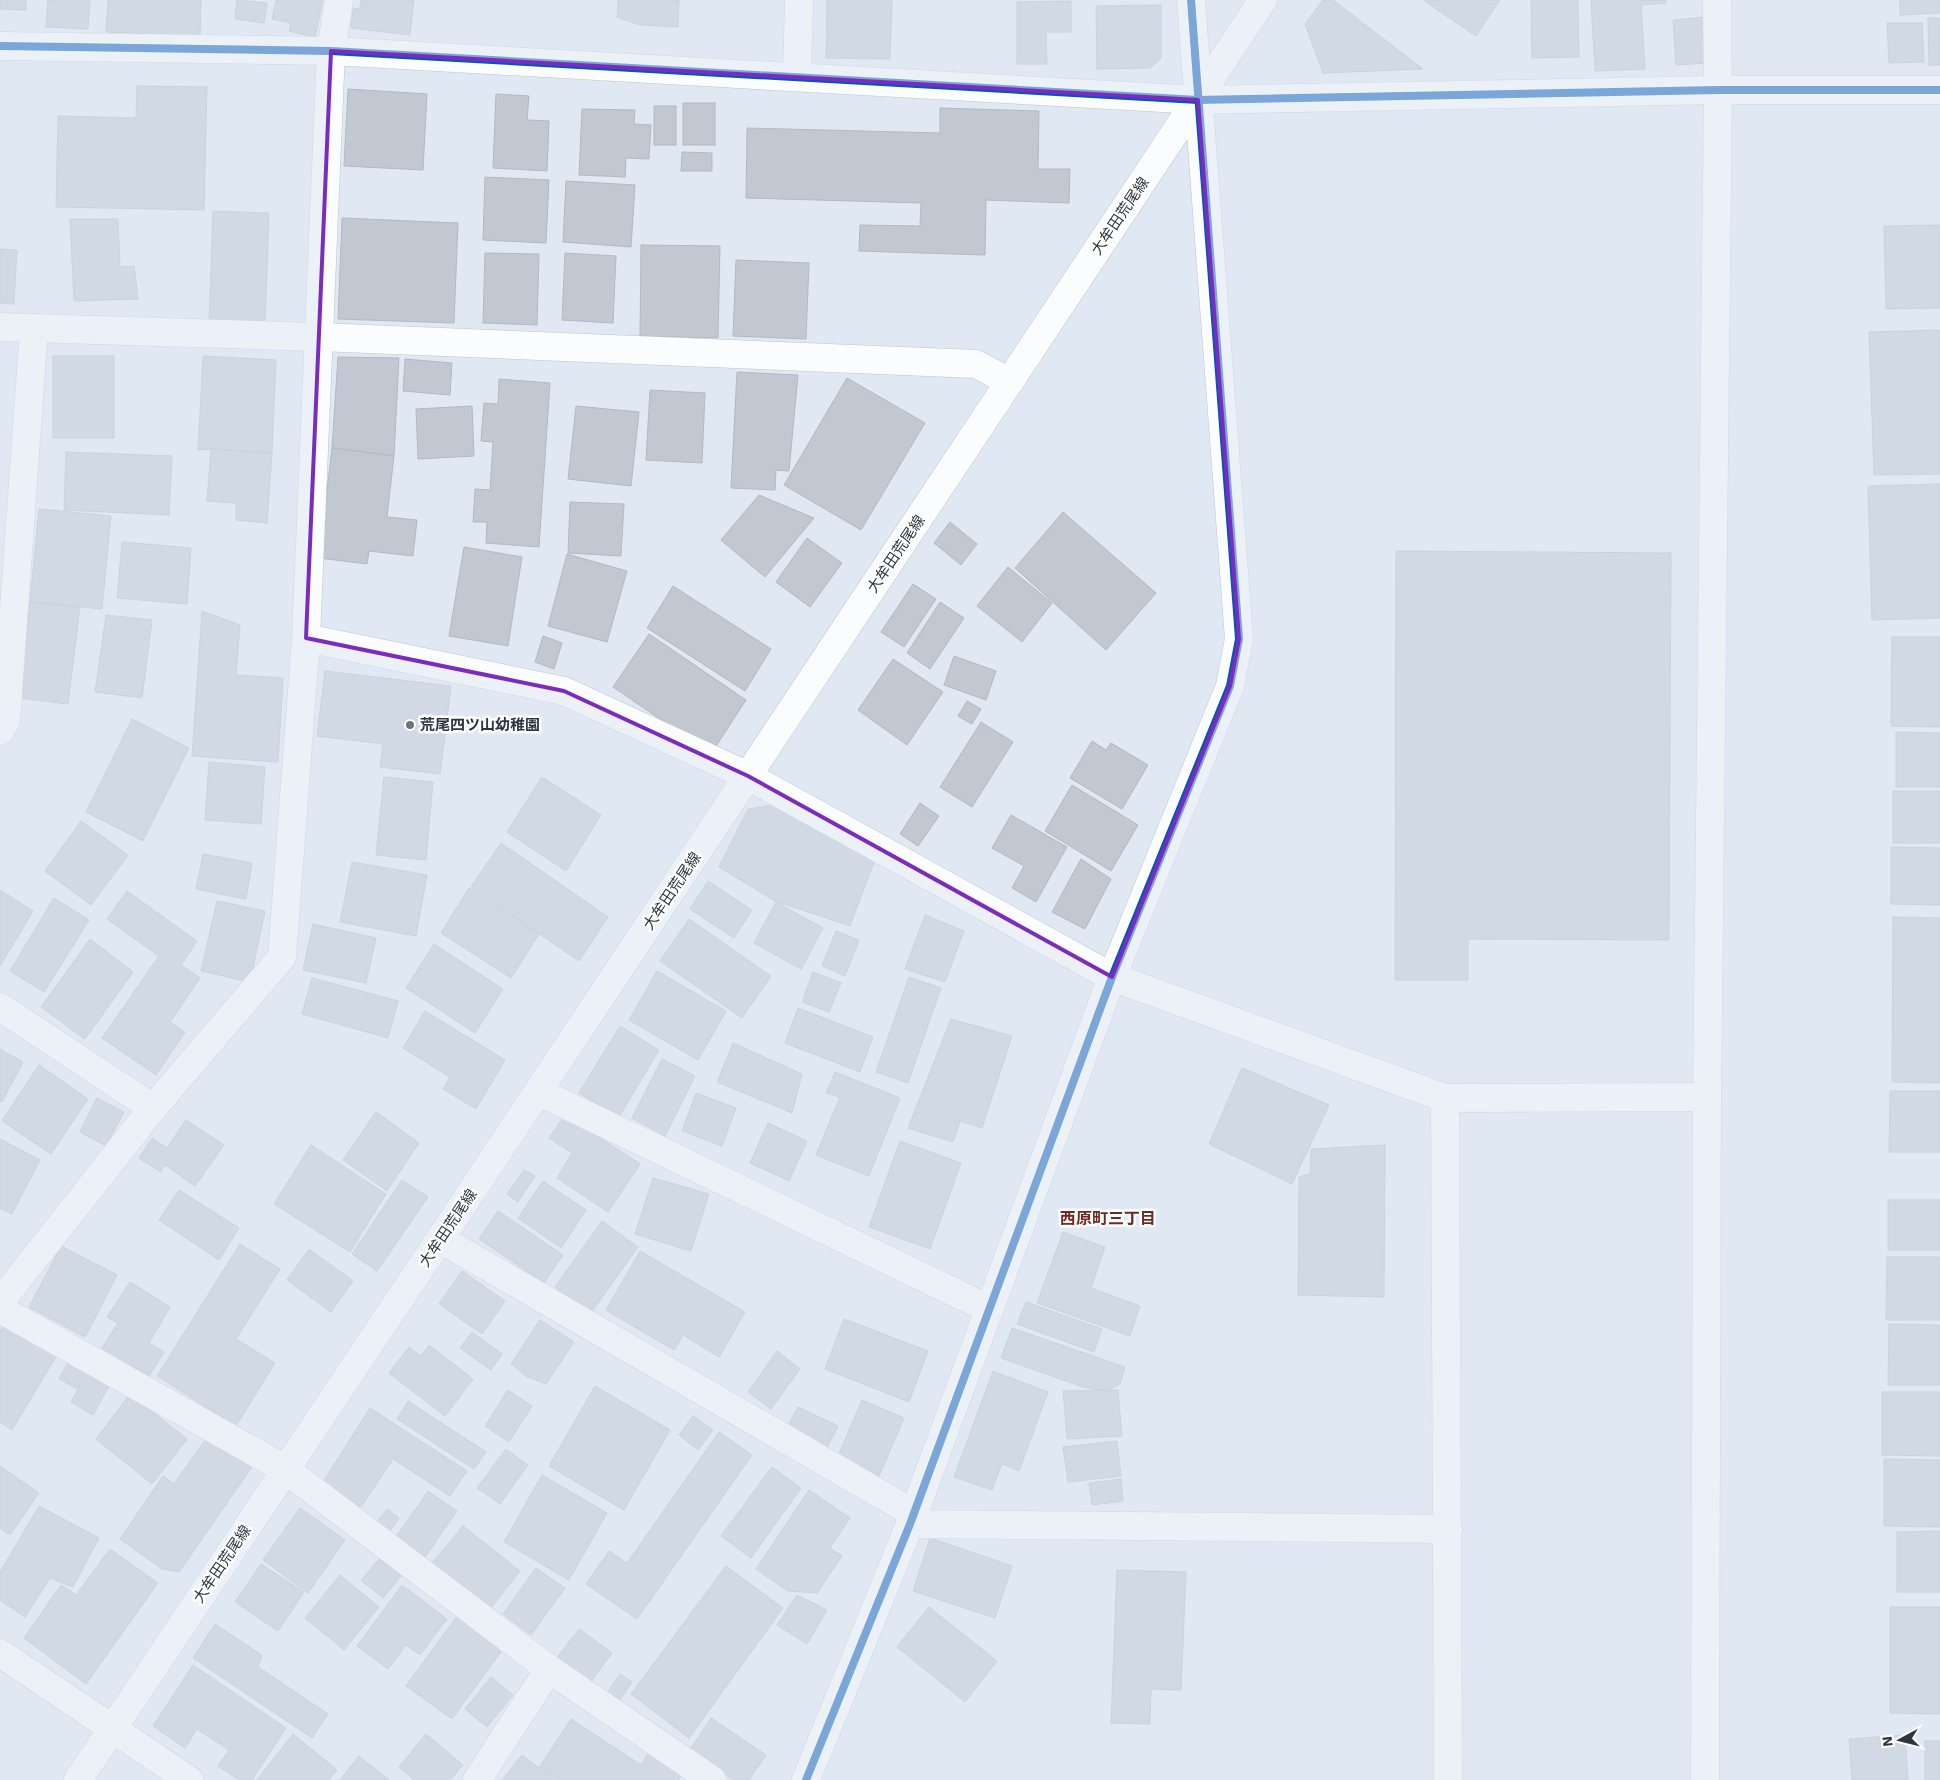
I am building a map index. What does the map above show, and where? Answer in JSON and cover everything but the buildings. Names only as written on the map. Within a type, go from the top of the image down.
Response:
[{"type":"street","points":[[0,1302],[153,1108],[282,957],[306,638],[332,51],[339,0]]},
{"type":"street","points":[[797,77],[799,0]]},
{"type":"street","points":[[806,1780],[912,1519],[1112,976],[1230,686],[1239,639],[1191,0]]},
{"type":"street","name":"大牟田荒尾線","points":[[78,1780],[539,1092],[1263,0]]},
{"type":"street","points":[[1705,1780],[1707,1097],[1718,90],[1717,0]]},
{"type":"street","points":[[0,46],[332,51],[1198,100],[1718,90],[1940,90]]},
{"type":"street","points":[[0,327],[319,337],[976,364],[1010,382]]},
{"type":"street","points":[[0,732],[6,721],[34,328]]},
{"type":"street","points":[[306,638],[564,691],[748,776],[1112,976],[1445,1098],[1707,1097]]},
{"type":"street","points":[[0,1007],[153,1108]]},
{"type":"street","points":[[539,1092],[989,1309]]},
{"type":"street","points":[[1445,1098],[1448,1780]]},
{"type":"street","points":[[440,1239],[912,1519],[1448,1529]]},
{"type":"street","points":[[0,1309],[285,1469],[549,1669],[712,1780]]},
{"type":"street","points":[[0,1653],[189,1780]]},
{"type":"street","points":[[477,1780],[549,1669]]},
{"type":"highlighted area","points":[[331,51],[1198,100],[1239,639],[1230,686],[1112,977],[748,776],[564,691],[306,638]]},
{"type":"cycle path","points":[[806,1780],[910,1524],[1112,977],[1230,686],[1239,639],[1191,0]]},
{"type":"cycle path","points":[[0,46],[331,51],[1198,100],[1718,90],[1940,90]]},
{"type":"place","name":"荒尾四ツ山幼稚園","points":[[410,725]]},
{"type":"district","name":"西原町三丁目","points":[[1108,1218]]}]
